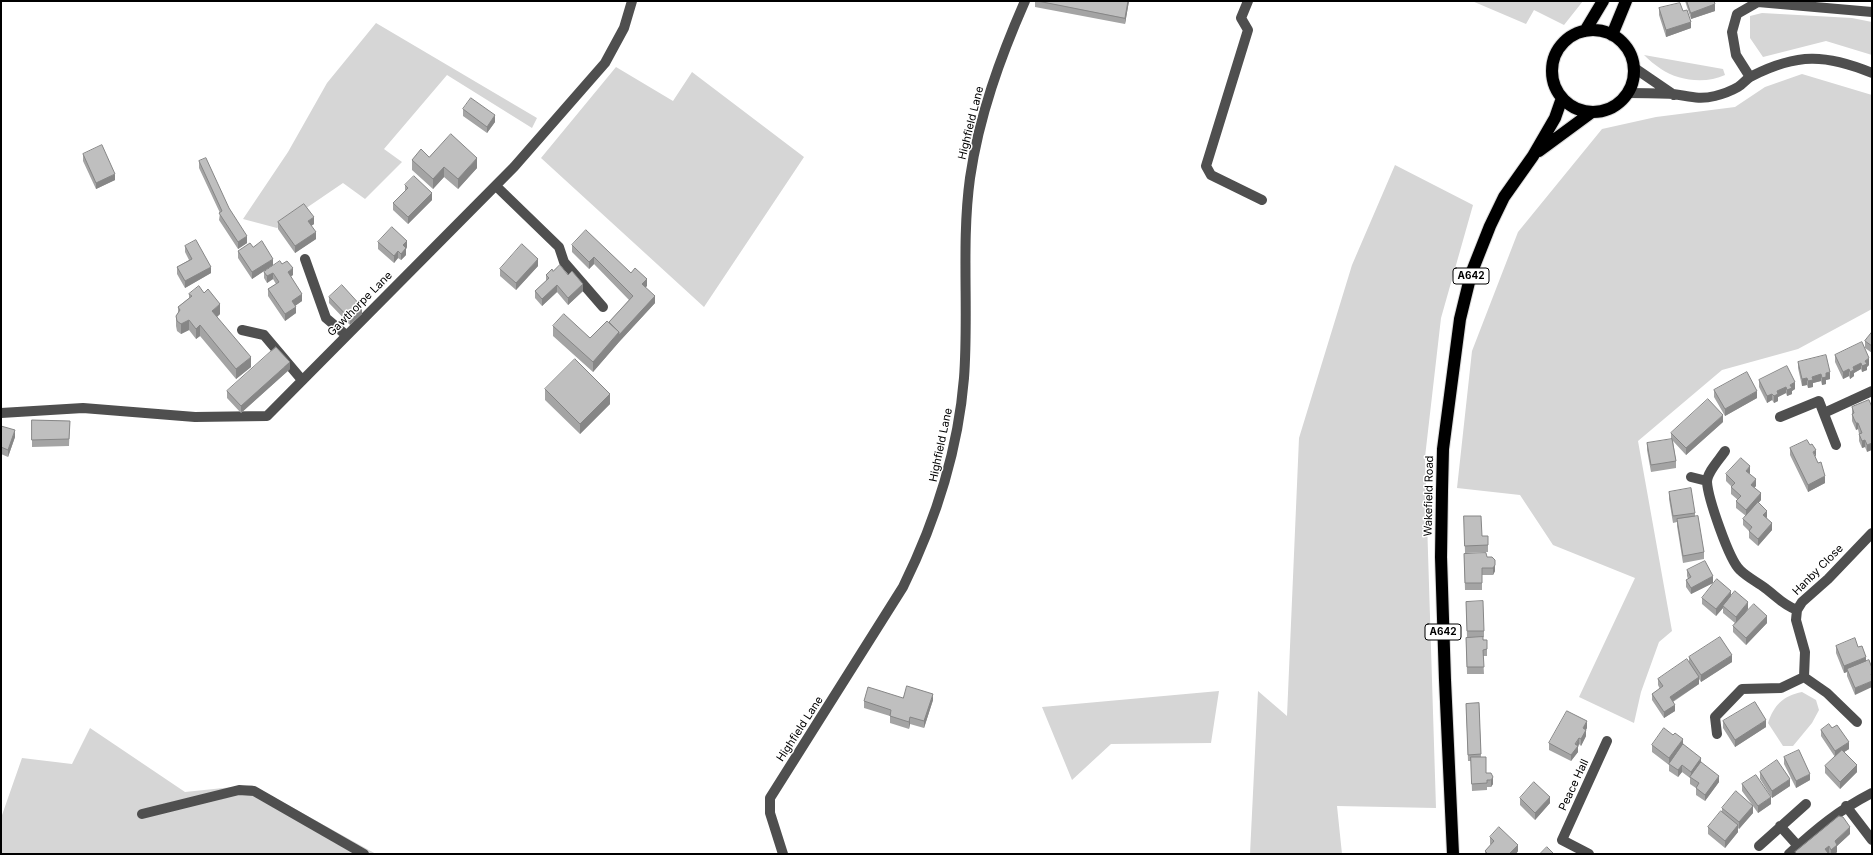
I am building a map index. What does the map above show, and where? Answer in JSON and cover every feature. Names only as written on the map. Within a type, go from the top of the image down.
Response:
[{"type":"highway","points":[[1585,31],[1603,1]]},
{"type":"highway","points":[[1612,35],[1626,1]]},
{"type":"highway","points":[[1592,112],[1581,110],[1562,98],[1555,88],[1552,76],[1552,64],[1556,52],[1563,42],[1573,35],[1585,31],[1604,31],[1612,35],[1628,49],[1633,67],[1632,80],[1627,93]]},
{"type":"highway","name":"Wakefield Road","points":[[1533,156],[1592,112],[1606,110],[1618,103],[1627,93]]},
{"type":"highway","name":"Wakefield Road","points":[[1452,854],[1441,557],[1444,441],[1460,319],[1471,274],[1490,226],[1504,197],[1533,156],[1555,118],[1562,98]]},
{"type":"street","name":"Gawthorpe Lane","points":[[1,413],[83,408],[195,417],[267,416],[514,168],[605,64],[624,28],[632,1]]},
{"type":"street","name":"Highfield Lane","points":[[783,854],[770,812],[770,798],[903,587],[920,553],[943,490],[957,435],[964,377],[967,208],[975,149],[994,79],[1026,1]]},
{"type":"street","points":[[1248,1],[1242,18],[1248,30],[1206,166],[1211,175],[1262,200]]},
{"type":"street","points":[[1750,77],[1736,55],[1732,32],[1737,14],[1758,2],[1872,12]]},
{"type":"street","points":[[1627,93],[1674,94],[1692,98],[1714,96],[1738,87],[1750,77],[1775,65],[1803,58],[1827,59],[1851,64],[1872,73]]},
{"type":"street","points":[[1633,67],[1674,94]]},
{"type":"street","points":[[496,186],[559,247],[564,262],[603,307]]},
{"type":"street","points":[[305,259],[326,318],[346,335]]},
{"type":"street","points":[[242,330],[264,335],[302,380]]},
{"type":"street","points":[[1824,413],[1872,391]]},
{"type":"street","points":[[1780,417],[1819,401],[1836,445]]},
{"type":"street","points":[[1725,451],[1712,470],[1707,481],[1714,510],[1730,556],[1739,570],[1766,589],[1784,605],[1797,610]]},
{"type":"street","points":[[1691,477],[1707,481]]},
{"type":"street","name":"Hanby Close","points":[[1804,678],[1805,652],[1796,620],[1797,610],[1802,602],[1828,579],[1872,533]]},
{"type":"street","points":[[1717,734],[1715,717],[1742,689],[1781,688],[1804,678],[1827,693],[1857,722]]},
{"type":"street","name":"Peace Hall","points":[[1589,854],[1562,840],[1607,741]]},
{"type":"street","points":[[142,814],[149,810],[239,790],[254,791],[364,854]]},
{"type":"street","points":[[1789,854],[1846,806],[1872,792]]},
{"type":"street","points":[[1759,846],[1806,804]]},
{"type":"street","points":[[1846,806],[1872,840]]},
{"type":"street","points":[[1780,826],[1798,846]]},
{"type":"shaded area","points":[[1472,1],[1583,1],[1564,25],[1534,10],[1526,24]]},
{"type":"shaded area","points":[[1762,13],[1852,18],[1872,22],[1872,55],[1826,41],[1763,57],[1750,38],[1750,16]]},
{"type":"shaded area","points":[[376,23],[537,118],[532,128],[447,75],[384,149],[402,162],[365,199],[343,183],[277,228],[243,219],[288,152],[327,83]]},
{"type":"shaded area","points":[[1644,55],[1723,69],[1725,75],[1709,80],[1684,79],[1668,73]]},
{"type":"shaded area","points":[[616,67],[673,101],[692,72],[804,157],[704,307],[541,158]]},
{"type":"shaded area","points":[[1802,74],[1872,95],[1872,309],[1798,349],[1722,370],[1638,441],[1672,631],[1659,642],[1641,692],[1634,723],[1579,697],[1635,578],[1553,545],[1520,495],[1457,488],[1472,351],[1518,232],[1602,129],[1656,117],[1735,107],[1765,87]]},
{"type":"shaded area","points":[[1395,165],[1473,205],[1441,318],[1425,457],[1436,808],[1337,806],[1342,854],[1250,854],[1258,691],[1287,716],[1299,438],[1352,265]]},
{"type":"shaded area","points":[[1219,691],[1211,743],[1111,744],[1072,780],[1042,707]]},
{"type":"shaded area","points":[[1802,692],[1816,700],[1819,710],[1812,723],[1793,746],[1783,746],[1768,723],[1770,717],[1780,702],[1790,696]]},
{"type":"shaded area","points":[[90,728],[185,792],[252,785],[376,854],[1,854],[1,818],[22,758],[72,764]]},
{"type":"building","points":[[1038,1],[1128,1],[1125,18]]},
{"type":"building","points":[[1687,1],[1714,1],[1715,4],[1691,13]]},
{"type":"building","points":[[1680,3],[1683,11],[1687,10],[1691,22],[1666,30],[1659,8]]},
{"type":"building","points":[[471,98],[495,115],[487,127],[463,109]]},
{"type":"building","points":[[451,134],[477,158],[458,179],[444,167],[433,179],[412,160],[421,149],[429,157]]},
{"type":"building","points":[[102,145],[115,174],[96,183],[83,154]]},
{"type":"building","points":[[206,158],[229,208],[247,236],[238,242],[219,213],[222,211],[199,161]]},
{"type":"building","points":[[414,176],[432,193],[408,217],[393,203],[408,188],[405,185]]},
{"type":"building","points":[[304,204],[314,217],[308,221],[316,232],[295,246],[278,222]]},
{"type":"building","points":[[392,227],[407,241],[403,245],[406,248],[401,254],[398,251],[394,256],[378,242]]},
{"type":"building","points":[[586,230],[631,273],[635,268],[647,279],[642,284],[655,296],[619,335],[619,332],[609,322],[633,296],[594,257],[589,262],[572,245]]},
{"type":"building","points":[[196,240],[211,267],[185,281],[177,267],[192,259],[185,246]]},
{"type":"building","points":[[262,241],[273,259],[252,272],[238,251],[250,243],[253,247]]},
{"type":"building","points":[[522,244],[538,259],[516,283],[500,269]]},
{"type":"building","points":[[280,261],[282,264],[287,261],[293,268],[288,272],[302,294],[292,301],[296,307],[285,314],[268,289],[279,282],[273,273],[267,276],[264,272]]},
{"type":"building","points":[[560,265],[568,275],[572,271],[583,284],[568,298],[557,285],[542,299],[535,291],[549,278],[546,275],[552,269],[553,271]]},
{"type":"building","points":[[342,285],[362,307],[350,319],[329,297]]},
{"type":"building","points":[[199,286],[204,293],[208,289],[220,304],[212,311],[251,357],[236,369],[200,325],[196,329],[189,320],[181,324],[177,321],[176,316],[180,310],[178,307],[192,296],[189,294]]},
{"type":"building","points":[[564,314],[590,338],[607,321],[619,332],[593,362],[553,326]]},
{"type":"building","points":[[1872,332],[1872,346],[1865,341]]},
{"type":"building","points":[[1862,342],[1869,358],[1865,361],[1867,364],[1862,366],[1861,363],[1853,367],[1854,370],[1850,372],[1849,369],[1843,372],[1835,355]]},
{"type":"building","points":[[276,347],[290,362],[241,406],[227,391]]},
{"type":"building","points":[[1826,355],[1830,372],[1826,373],[1826,377],[1822,378],[1821,374],[1812,377],[1813,380],[1808,381],[1807,378],[1802,379],[1798,362]]},
{"type":"building","points":[[575,359],[610,394],[580,424],[545,389]]},
{"type":"building","points":[[1787,366],[1795,382],[1790,385],[1792,388],[1787,390],[1786,387],[1777,391],[1778,394],[1774,396],[1772,394],[1767,396],[1759,380]]},
{"type":"building","points":[[1747,372],[1757,391],[1725,409],[1714,390]]},
{"type":"building","points":[[1708,399],[1723,415],[1686,448],[1671,433]]},
{"type":"building","points":[[1869,400],[1872,407],[1872,443],[1867,445],[1865,440],[1862,441],[1859,434],[1862,433],[1852,414],[1854,413],[1852,407]]},
{"type":"building","points":[[32,420],[70,421],[69,439],[32,440]]},
{"type":"building","points":[[1,426],[15,430],[8,450],[1,447]]},
{"type":"building","points":[[1672,439],[1676,461],[1651,465],[1647,443]]},
{"type":"building","points":[[1807,440],[1816,450],[1813,452],[1818,463],[1821,462],[1825,476],[1808,485],[1790,448]]},
{"type":"building","points":[[1741,458],[1750,466],[1746,471],[1756,479],[1751,485],[1761,493],[1746,510],[1736,501],[1741,496],[1731,487],[1735,483],[1726,474]]},
{"type":"building","points":[[1691,488],[1695,513],[1673,516],[1669,492]]},
{"type":"building","points":[[1758,502],[1767,511],[1763,515],[1772,523],[1758,539],[1749,531],[1752,527],[1743,519]]},
{"type":"building","points":[[1464,516],[1481,516],[1482,536],[1488,536],[1488,545],[1465,546]]},
{"type":"building","points":[[1698,516],[1704,552],[1683,556],[1677,519]]},
{"type":"building","points":[[1486,553],[1487,557],[1492,557],[1495,560],[1495,565],[1493,568],[1482,568],[1482,583],[1465,583],[1464,554]]},
{"type":"building","points":[[1705,561],[1713,576],[1691,588],[1686,580],[1691,577],[1687,570]]},
{"type":"building","points":[[1717,579],[1731,591],[1716,609],[1702,598]]},
{"type":"building","points":[[1735,591],[1748,602],[1736,617],[1723,606]]},
{"type":"building","points":[[1483,601],[1484,631],[1467,631],[1466,602]]},
{"type":"building","points":[[1754,604],[1767,616],[1746,638],[1733,626]]},
{"type":"building","points":[[1483,637],[1483,640],[1487,640],[1487,649],[1483,650],[1484,667],[1467,667],[1466,638]]},
{"type":"building","points":[[1720,637],[1732,655],[1701,675],[1689,657]]},
{"type":"building","points":[[1855,638],[1858,647],[1862,646],[1866,657],[1844,666],[1836,646]]},
{"type":"building","points":[[1687,659],[1699,677],[1670,697],[1675,705],[1664,712],[1652,694],[1663,686],[1658,679]]},
{"type":"building","points":[[1869,660],[1872,668],[1872,681],[1855,688],[1847,669]]},
{"type":"building","points":[[907,686],[933,694],[924,721],[910,717],[909,722],[890,716],[891,710],[864,701],[868,687],[903,698]]},
{"type":"building","points":[[1755,702],[1766,720],[1735,740],[1723,721]]},
{"type":"building","points":[[1479,703],[1481,754],[1468,755],[1466,704]]},
{"type":"building","points":[[1567,711],[1587,721],[1583,728],[1586,730],[1581,739],[1579,738],[1575,744],[1578,746],[1571,755],[1549,743]]},
{"type":"building","points":[[1829,724],[1832,728],[1837,725],[1849,742],[1835,751],[1821,730]]},
{"type":"building","points":[[1664,728],[1673,735],[1675,733],[1683,739],[1669,758],[1652,745]]},
{"type":"building","points":[[1683,744],[1701,758],[1691,772],[1682,765],[1678,770],[1669,764]]},
{"type":"building","points":[[1799,750],[1810,774],[1796,781],[1784,757]]},
{"type":"building","points":[[1842,750],[1857,765],[1840,782],[1825,766]]},
{"type":"building","points":[[1471,757],[1486,757],[1486,773],[1491,773],[1493,777],[1491,780],[1487,780],[1487,783],[1472,784]]},
{"type":"building","points":[[1777,760],[1790,779],[1772,791],[1760,772]]},
{"type":"building","points":[[1701,762],[1719,776],[1705,795],[1696,788],[1699,783],[1690,777]]},
{"type":"building","points":[[1756,775],[1771,797],[1758,806],[1742,784]]},
{"type":"building","points":[[1534,782],[1550,797],[1535,813],[1520,798]]},
{"type":"building","points":[[1736,791],[1753,806],[1739,822],[1722,808]]},
{"type":"building","points":[[1721,811],[1738,825],[1725,841],[1708,827]]},
{"type":"building","points":[[1839,816],[1843,817],[1850,827],[1835,841],[1837,845],[1831,850],[1829,846],[1825,849],[1828,853],[1827,854],[1797,854],[1795,852]]},
{"type":"building","points":[[1499,827],[1518,845],[1509,854],[1488,854],[1485,851],[1494,841],[1490,837]]},
{"type":"building","points":[[1547,847],[1554,854],[1540,854]]}]
